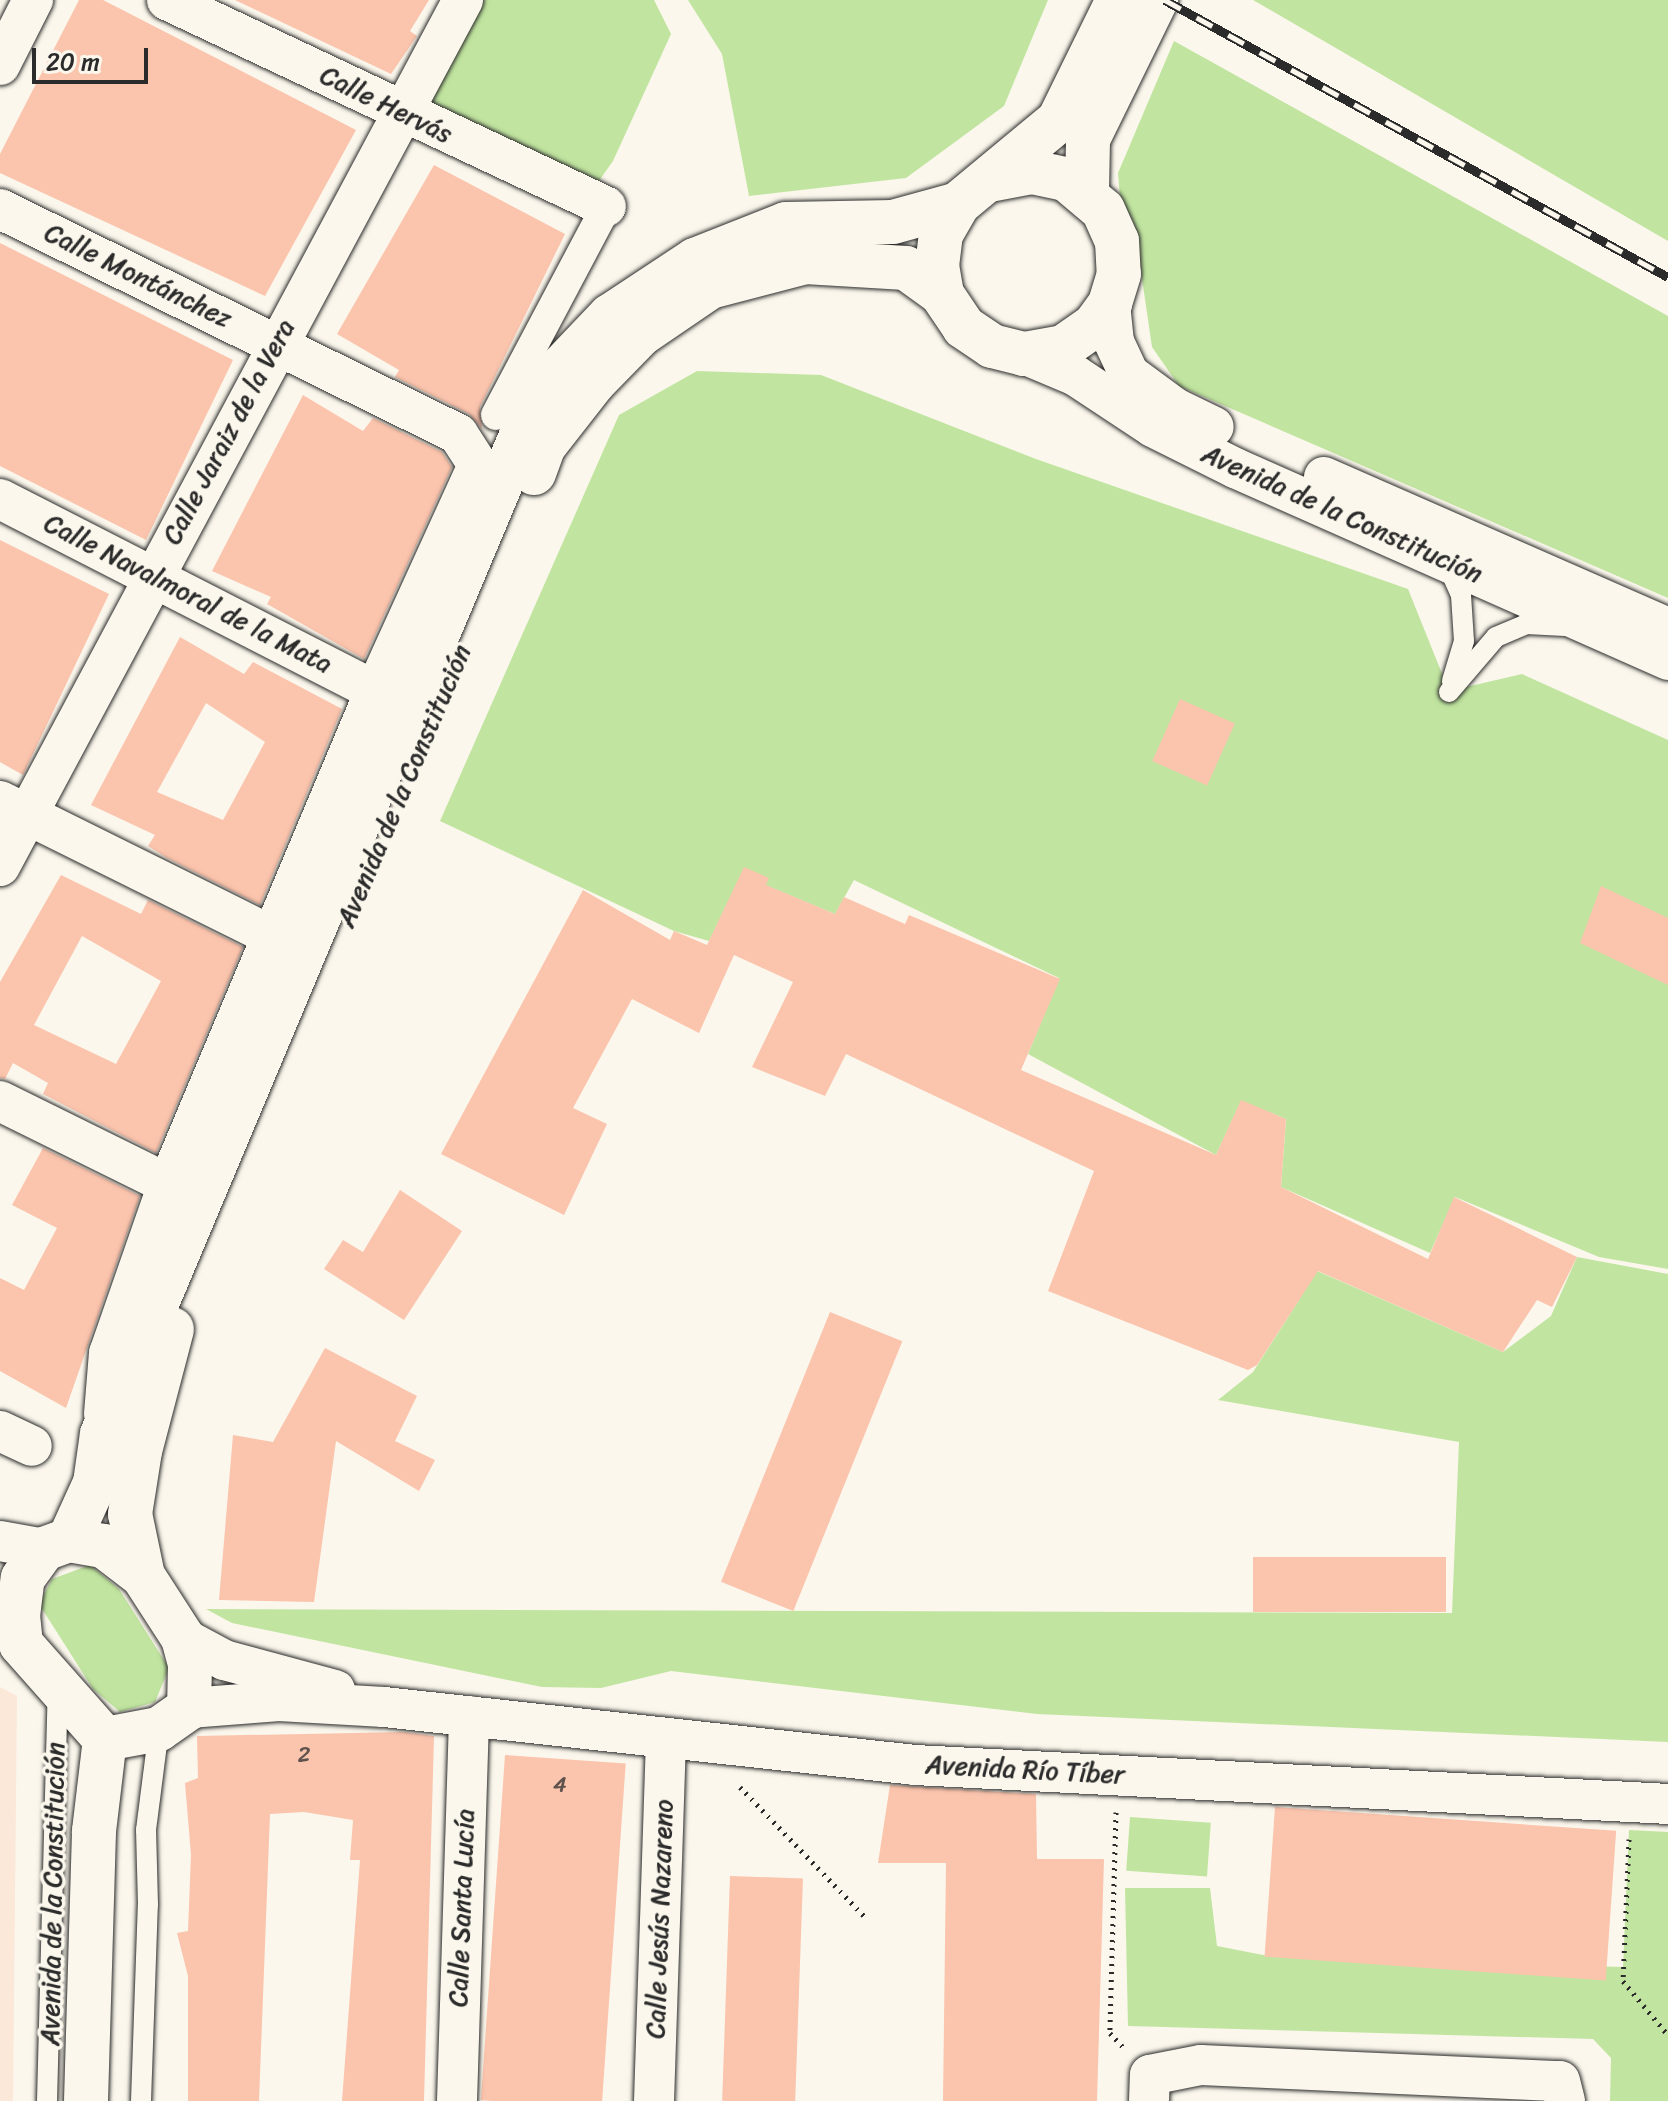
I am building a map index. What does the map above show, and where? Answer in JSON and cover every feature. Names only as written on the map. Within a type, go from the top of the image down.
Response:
[{"type":"main road","name":"Avenida de la Constitución","points":[[57,1545],[95,1483],[102,1434],[517,445],[553,376],[610,316],[695,260],[786,224],[893,222],[974,192],[1059,120],[1118,0]]},
{"type":"main road","points":[[1087,192],[1088,139],[1156,0]]},
{"type":"main road","points":[[1032,172],[1066,179],[1087,192],[1103,210],[1117,241],[1119,274],[1110,304],[1095,325],[1064,347],[1024,354],[992,346],[964,327],[942,294],[937,266],[941,234],[974,192],[1032,172]]},
{"type":"main road","name":"Avenida de la Constitución","points":[[143,1576],[130,1514],[164,1347],[416,763],[544,446],[594,382],[641,334],[710,287],[805,262],[906,268],[942,294]]},
{"type":"main road","points":[[57,1545],[104,1546],[143,1576],[183,1638],[190,1665],[174,1719],[105,1739],[11,1639],[18,1616],[23,1578],[57,1545]]},
{"type":"main road","name":"Avenida de la Constitución","points":[[86,2101],[94,1831],[105,1739]]},
{"type":"street","points":[[0,65],[33,0]]},
{"type":"street","name":"Calle Hervás","points":[[167,0],[405,115],[606,207]]},
{"type":"street","name":"Calle Jaraiz de la Vera","points":[[0,866],[14,808],[153,575],[276,343],[405,115],[463,0]]},
{"type":"street","points":[[496,415],[606,207]]},
{"type":"street","name":"Calle Montánchez","points":[[0,209],[458,434],[478,465]]},
{"type":"street","name":"Avenida de la Constitución","points":[[1110,304],[1114,342],[1129,374],[1175,408],[1668,628]]},
{"type":"street","name":"Avenida de la Constitución","points":[[1024,354],[1076,376],[1153,427],[1208,454],[1668,660]]},
{"type":"street","name":"Avenida de la Constitución","points":[[102,1434],[109,1353],[168,1184],[375,691],[478,465]]},
{"type":"street","name":"Calle Navalmoral de la Mata","points":[[0,499],[375,691]]},
{"type":"street","points":[[14,808],[274,937]]},
{"type":"street","points":[[0,1101],[168,1184]]},
{"type":"street","points":[[0,1541],[57,1545]]},
{"type":"street","name":"Avenida Río Tíber","points":[[183,1638],[224,1660],[384,1707]]},
{"type":"street","name":"Avenida Río Tíber","points":[[174,1719],[279,1701],[384,1707],[915,1765],[1668,1804]]},
{"type":"street","name":"Calle Santa Lucía","points":[[457,2101],[469,1716]]},
{"type":"street","name":"Calle Jesús Nazareno","points":[[654,2101],[666,1738]]},
{"type":"street","points":[[1150,2088],[1201,2083],[1383,2087],[1560,2081],[1565,2101]]},
{"type":"lane","points":[[1447,562],[1461,595],[1464,641],[1449,692],[1496,637],[1526,624],[1563,625],[1668,676]]},
{"type":"lane","name":"Avenida de la Constitución","points":[[47,2101],[58,1686]]},
{"type":"lane","points":[[141,2101],[148,1905],[146,1830],[174,1719]]},
{"type":"path","points":[[739,1786],[864,1916]]},
{"type":"path","points":[[1110,2033],[1117,1805]]},
{"type":"path","points":[[1629,1830],[1623,1981],[1668,2035]]},
{"type":"shaded area","points":[[0,1687],[17,1696],[13,2101],[0,2101]]},
{"type":"green space","points":[[484,0],[654,0],[671,34],[613,161],[591,192],[423,109]]},
{"type":"green space","points":[[688,0],[1048,0],[1004,106],[906,178],[749,196],[722,54]]},
{"type":"green space","points":[[1253,0],[1668,0],[1668,241]]},
{"type":"green space","points":[[1174,41],[1668,316],[1668,598],[1179,386],[1152,347],[1134,224],[1120,198],[1118,173]]},
{"type":"green space","points":[[697,371],[821,375],[1036,459],[1408,589],[1449,691],[1522,674],[1668,740],[1668,1269],[1599,1257],[1455,1197],[1430,1253],[1281,1187],[1286,1119],[1241,1101],[1216,1155],[1028,1054],[1059,978],[854,880],[835,914],[741,875],[709,941],[674,931],[440,821],[619,415]]},
{"type":"green space","points":[[1577,1257],[1668,1274],[1668,1742],[1037,1714],[671,1671],[601,1688],[542,1687],[232,1623],[206,1609],[1452,1613],[1459,1442],[1218,1400],[1253,1372],[1299,1300],[1308,1267],[1503,1352],[1551,1316]]},
{"type":"green space","points":[[90,1565],[119,1589],[169,1668],[155,1702],[120,1712],[93,1689],[39,1604],[52,1579]]},
{"type":"green space","points":[[1130,1817],[1211,1823],[1207,1877],[1126,1871]]},
{"type":"green space","points":[[1629,1830],[1668,1832],[1668,2101],[1610,2101],[1611,2058],[1593,2039],[1128,2026],[1125,1888],[1210,1888],[1217,1946],[1273,1957],[1623,1967]]},
{"type":"building","points":[[79,0],[103,0],[356,130],[265,296],[0,173],[0,154]]},
{"type":"building","points":[[235,0],[429,0],[410,31],[417,36],[391,74]]},
{"type":"building","points":[[434,165],[565,234],[480,407],[482,429],[469,414],[395,377],[399,370],[337,334]]},
{"type":"building","points":[[0,243],[233,360],[146,540],[0,466]]},
{"type":"building","points":[[303,395],[363,431],[373,418],[442,452],[452,467],[364,659],[267,604],[271,597],[212,571]]},
{"type":"building","points":[[0,540],[109,594],[23,775],[0,762]]},
{"type":"building","points":[[180,637],[244,674],[253,662],[342,709],[260,905],[167,858],[148,846],[155,835],[91,805]],"holes":[[[206,703],[265,742],[223,820],[157,792]]]},
{"type":"building","points":[[1180,699],[1235,723],[1207,786],[1152,761]]},
{"type":"building","points":[[744,867],[769,878],[766,885],[835,914],[844,897],[905,924],[909,915],[1060,979],[1021,1070],[1216,1155],[1241,1100],[1286,1119],[1281,1187],[1428,1259],[1454,1197],[1577,1257],[1552,1307],[1537,1300],[1503,1352],[1318,1271],[1257,1365],[1248,1370],[1048,1291],[1094,1171],[846,1054],[825,1096],[752,1067],[793,982],[734,955],[699,1033],[632,999],[573,1108],[607,1124],[564,1215],[441,1154],[583,890],[670,940],[674,931],[707,945]]},
{"type":"building","points":[[61,875],[141,914],[148,900],[243,947],[156,1153],[43,1094],[48,1083],[13,1063],[5,1079],[0,1078],[0,982]],"holes":[[[82,936],[161,981],[116,1064],[34,1025]]]},
{"type":"building","points":[[1601,886],[1668,918],[1668,985],[1580,943]]},
{"type":"building","points":[[43,1148],[140,1196],[66,1408],[0,1371],[0,1278],[24,1290],[57,1228],[12,1205]]},
{"type":"building","points":[[400,1190],[462,1231],[404,1320],[324,1269],[343,1240],[363,1252]]},
{"type":"building","points":[[830,1312],[902,1341],[793,1611],[721,1582]]},
{"type":"building","points":[[325,1348],[417,1396],[395,1441],[435,1460],[419,1491],[336,1441],[314,1602],[219,1600],[233,1435],[273,1442]]},
{"type":"building","points":[[1253,1557],[1446,1557],[1446,1612],[1253,1612]]},
{"type":"building","points":[[404,1732],[434,1736],[424,2101],[342,2101],[360,1860],[350,1860],[353,1820],[304,1812],[270,1814],[259,2101],[188,2101],[188,1976],[177,1933],[188,1931],[191,1855],[185,1783],[198,1778],[197,1736]]},
{"type":"building","points":[[505,1755],[626,1763],[602,2101],[481,2100]]},
{"type":"building","points":[[890,1785],[1036,1794],[1037,1859],[1104,1859],[1097,2101],[943,2101],[946,1863],[878,1863]]},
{"type":"building","points":[[1275,1807],[1616,1831],[1606,1980],[1265,1957]]},
{"type":"building","points":[[730,1876],[803,1879],[795,2101],[722,2101]]},
{"type":"railway","points":[[1165,0],[1668,277]]}]
